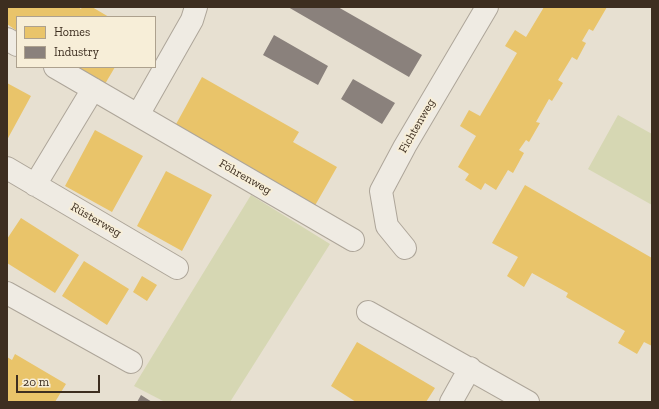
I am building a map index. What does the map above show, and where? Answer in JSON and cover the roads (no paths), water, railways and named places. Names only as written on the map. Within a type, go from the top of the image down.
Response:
[{"type":"street","points":[[138,115],[192,20],[196,7]]},
{"type":"street","name":"Fichtenweg","points":[[405,248],[387,226],[381,191],[405,146],[486,7]]},
{"type":"street","points":[[7,39],[16,44]]},
{"type":"street","name":"Föhrenweg","points":[[57,68],[353,240]]},
{"type":"street","points":[[35,185],[93,89]]},
{"type":"street","name":"Rüsterweg","points":[[9,175],[35,185],[177,268]]},
{"type":"street","points":[[7,292],[131,362]]},
{"type":"street","points":[[368,312],[528,402]]},
{"type":"street","points":[[451,402],[470,368]]}]
